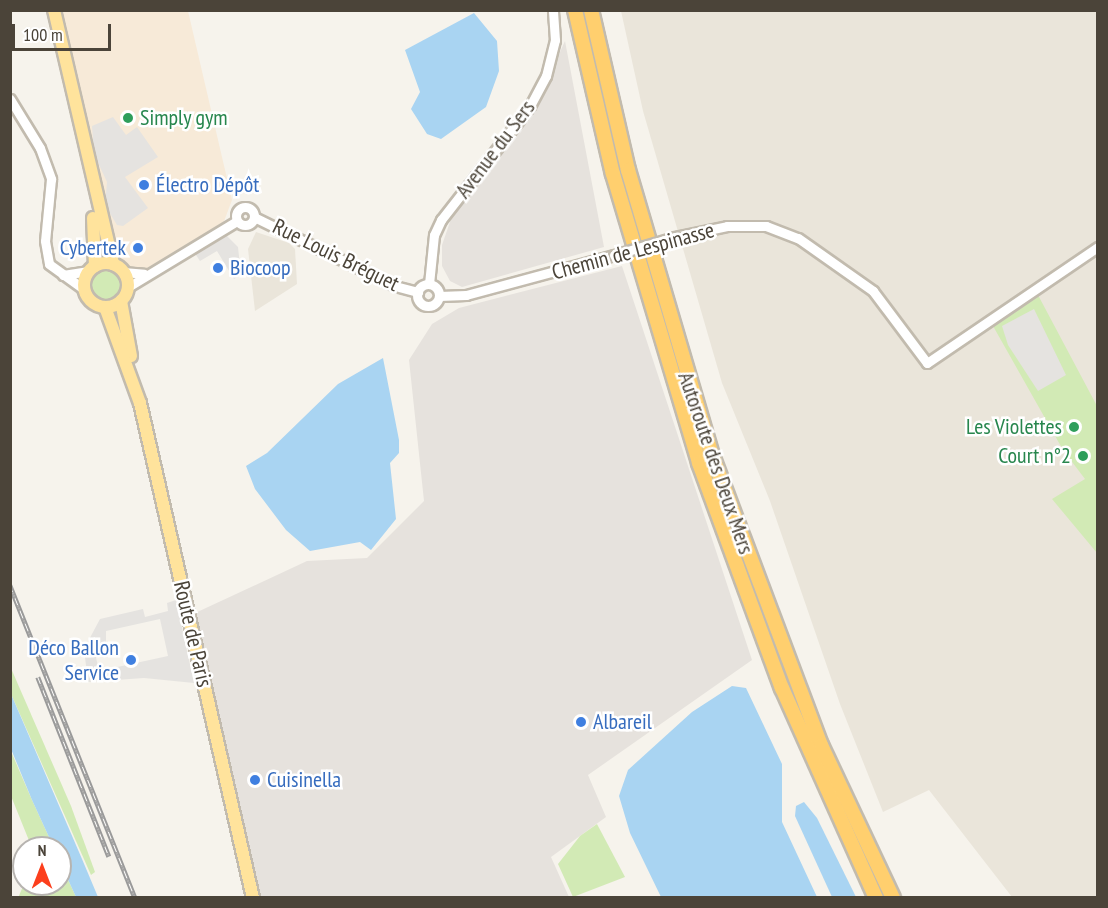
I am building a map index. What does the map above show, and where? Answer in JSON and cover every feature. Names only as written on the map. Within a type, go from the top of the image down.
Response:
[{"type":"highway","name":"Autoroute des Deux Mers","points":[[575,10],[613,174],[699,463],[782,688],[876,897]]},
{"type":"highway","name":"Autoroute des Deux Mers","points":[[591,10],[628,170],[713,458],[821,745],[892,897]]},
{"type":"main road","points":[[54,10],[90,178],[118,268],[128,287],[121,301],[105,307],[94,303],[85,290],[92,269],[90,178]]},
{"type":"main road","points":[[92,269],[118,268]]},
{"type":"main road","name":"Route de Paris","points":[[121,301],[131,371],[253,897]]},
{"type":"main road","name":"Route de Paris","points":[[105,307],[131,371]]},
{"type":"street","name":"Avenue du Sers","points":[[429,284],[434,235],[441,220],[530,106],[546,76],[555,40],[553,10]]},
{"type":"street","points":[[10,99],[48,168],[52,204],[45,250],[52,269],[85,290]]},
{"type":"street","name":"Rue Louis Bréguet","points":[[128,287],[144,274],[237,221],[242,208],[251,209],[254,217],[395,286],[418,292],[425,305],[439,296]]},
{"type":"street","name":"Rue Louis Bréguet","points":[[237,221],[248,224],[254,217]]},
{"type":"street","name":"Chemin de Lespinasse","points":[[439,296],[466,295],[675,237],[738,226],[766,226],[792,236],[873,291],[927,363],[1098,247]]},
{"type":"street","points":[[118,268],[144,274]]},
{"type":"street","points":[[63,275],[92,269]]},
{"type":"street","points":[[418,292],[429,284],[439,296]]},
{"type":"shaded area","points":[[59,11],[188,11],[232,200],[223,224],[146,269],[129,267],[114,254]]},
{"type":"shaded area","points":[[621,11],[1097,11],[1097,897],[1012,897],[929,790],[883,812],[840,704],[770,501],[722,383],[643,111]]},
{"type":"shaded area","points":[[565,41],[604,247],[462,287],[450,281],[442,266],[442,245],[451,219],[531,116]]},
{"type":"shaded area","points":[[113,117],[126,135],[137,127],[158,157],[125,177],[148,208],[123,226],[117,225],[105,205],[107,182],[94,154],[92,126]]},
{"type":"shaded area","points":[[256,232],[289,243],[295,249],[297,284],[255,311],[248,249]]},
{"type":"shaded area","points":[[226,235],[238,247],[241,275],[234,279],[217,251],[200,261],[194,252]]},
{"type":"shaded area","points":[[622,266],[752,660],[588,775],[606,817],[551,857],[569,897],[260,897],[193,614],[307,561],[367,558],[424,501],[409,360],[432,324],[459,308]]},
{"type":"shaded area","points":[[1034,309],[1066,375],[1038,391],[1008,345],[1002,326]]},
{"type":"shaded area","points":[[176,600],[194,683],[144,678],[88,682],[84,649],[100,619],[143,609],[145,617],[168,611],[167,603]],"holes":[[[160,619],[168,656],[99,671],[93,644],[97,643],[99,650],[106,649],[106,631]]]},
{"type":"green space","points":[[105,270],[116,274],[120,285],[116,296],[105,300],[94,296],[90,285],[94,274]]},
{"type":"green space","name":"Les Violettes","points":[[1038,295],[1097,406],[1097,553],[1052,499],[1085,479],[1063,450],[993,326]]},
{"type":"green space","points":[[10,666],[71,806],[95,872],[91,875],[11,694]]},
{"type":"green space","points":[[10,749],[48,836],[27,836],[11,796]]},
{"type":"green space","points":[[597,824],[625,877],[573,897],[558,864],[580,836]]},
{"type":"green space","points":[[72,888],[76,897],[18,898],[19,896],[72,896]]},
{"type":"water","points":[[474,13],[497,41],[499,71],[486,107],[441,139],[427,134],[411,109],[420,92],[405,50]]},
{"type":"water","points":[[383,358],[399,440],[399,453],[390,463],[396,519],[371,550],[360,542],[310,551],[286,530],[255,489],[246,466],[267,453],[338,384]]},
{"type":"water","points":[[732,686],[746,688],[782,764],[782,822],[817,897],[661,897],[630,833],[619,796],[628,770],[692,712]]},
{"type":"water","points":[[11,694],[72,836],[48,836],[11,749]]},
{"type":"water","points":[[804,802],[817,818],[856,897],[832,897],[795,816],[796,806]]},
{"type":"water","points":[[72,836],[98,897],[76,897],[72,888]]},
{"type":"railway","points":[[10,585],[135,898]]},
{"type":"railway","points":[[38,677],[109,856]]},
{"type":"place","name":"Simply gym","points":[[128,118]]},
{"type":"place","name":"Électro Dépôt","points":[[144,185]]},
{"type":"place","name":"Cybertek","points":[[138,248]]},
{"type":"place","name":"Biocoop","points":[[218,268]]},
{"type":"place","name":"Les Violettes","points":[[1074,427]]},
{"type":"place","name":"Court n°2","points":[[1083,456]]},
{"type":"place","name":"Déco Ballon Service","points":[[131,660]]},
{"type":"place","name":"Albareil","points":[[581,722]]},
{"type":"place","name":"Cuisinella","points":[[255,780]]}]
